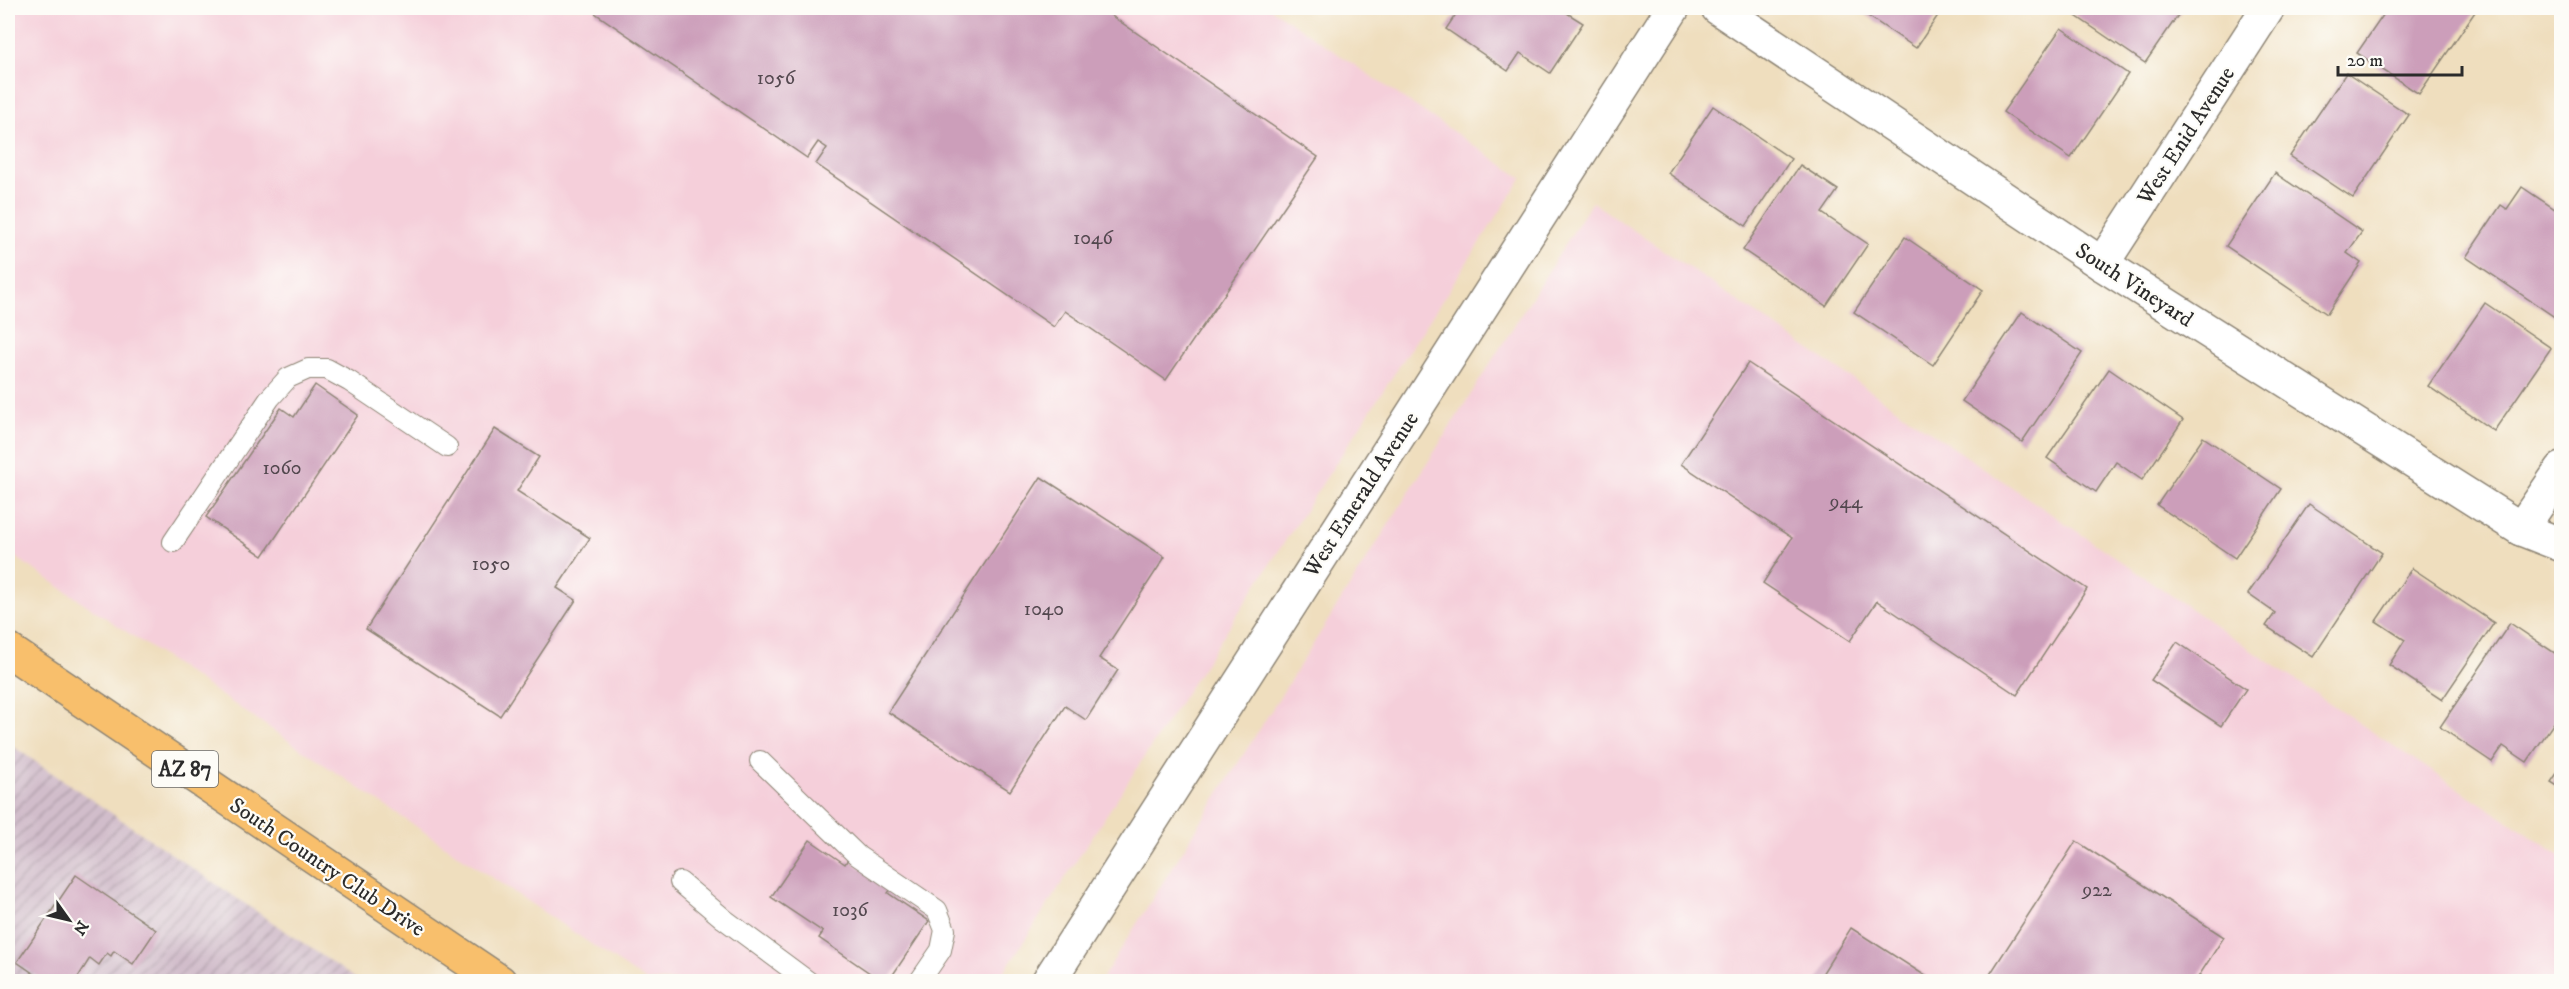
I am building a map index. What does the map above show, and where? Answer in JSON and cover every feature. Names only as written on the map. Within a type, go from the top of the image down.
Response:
[{"type":"main road","name":"South Country Club Drive","points":[[8,650],[500,981]]},
{"type":"street","name":"West Emerald Avenue","points":[[1048,981],[1673,8]]},
{"type":"street","name":"South Vineyard","points":[[1718,8],[2102,264],[2521,529],[2562,545]]},
{"type":"street","name":"West Enid Avenue","points":[[2102,264],[2268,8]]},
{"type":"street","points":[[2521,529],[2562,469]]},
{"type":"lane","points":[[173,542],[270,398],[288,378],[308,369],[327,369],[349,381],[447,447]]},
{"type":"lane","points":[[760,761],[858,856],[937,910],[945,930],[941,950],[919,981]]},
{"type":"lane","points":[[680,882],[724,919],[809,981]]},
{"type":"shaded area","points":[[8,8],[1270,8],[1522,178],[998,981],[646,981],[8,552]]},
{"type":"shaded area","points":[[1592,202],[2374,733],[2561,856],[2561,981],[1100,982]]},
{"type":"shaded area","points":[[8,743],[359,981],[8,981]]},
{"type":"building","points":[[598,8],[1100,8],[1318,157],[1166,380],[1065,311],[1054,327],[816,164],[827,148],[818,142],[807,158],[595,13]]},
{"type":"building","points":[[1460,8],[1559,8],[1583,23],[1550,73],[1520,53],[1508,71],[1446,29]]},
{"type":"building","points":[[1856,8],[1943,8],[1916,48]]},
{"type":"building","points":[[2068,8],[2183,8],[2145,63],[2067,10]]},
{"type":"building","points":[[2388,8],[2477,9],[2419,94],[2357,53]]},
{"type":"building","points":[[2061,28],[2128,74],[2071,158],[2003,112]]},
{"type":"building","points":[[2346,73],[2409,115],[2353,198],[2290,156]]},
{"type":"building","points":[[1713,106],[1791,159],[1746,226],[1668,173]]},
{"type":"building","points":[[1800,165],[1838,190],[1822,213],[1868,244],[1826,306],[1743,250]]},
{"type":"building","points":[[2275,173],[2362,232],[2347,253],[2361,263],[2327,314],[2226,246]]},
{"type":"building","points":[[2522,187],[2562,214],[2562,322],[2466,257],[2501,205],[2507,209]]},
{"type":"building","points":[[1905,237],[1983,290],[1933,365],[1854,312]]},
{"type":"building","points":[[2485,303],[2551,348],[2494,431],[2428,386]]},
{"type":"building","points":[[2022,312],[2082,353],[2022,442],[1962,401]]},
{"type":"building","points":[[1748,363],[2087,589],[2017,695],[1877,601],[1850,641],[1763,583],[1792,538],[1681,464]]},
{"type":"building","points":[[2109,369],[2183,420],[2142,480],[2116,462],[2096,492],[2047,458]]},
{"type":"building","points":[[315,385],[358,415],[263,556],[206,517],[281,408],[294,417]]},
{"type":"building","points":[[495,429],[539,457],[517,491],[590,538],[557,588],[576,600],[500,716],[366,629]]},
{"type":"building","points":[[2203,437],[2281,489],[2235,558],[2157,505]]},
{"type":"building","points":[[1041,477],[1165,557],[1099,658],[1118,670],[1086,720],[1065,706],[1010,791],[888,712]]},
{"type":"building","points":[[2309,504],[2382,553],[2313,657],[2266,626],[2275,613],[2248,594]]},
{"type":"building","points":[[2412,568],[2494,623],[2442,700],[2389,665],[2405,640],[2376,621]]},
{"type":"building","points":[[2510,623],[2562,658],[2562,711],[2527,762],[2503,746],[2492,762],[2440,727]]},
{"type":"building","points":[[2177,642],[2246,689],[2221,726],[2151,680]]},
{"type":"building","points":[[2562,766],[2562,789],[2551,782]]},
{"type":"building","points":[[810,840],[845,864],[848,859],[891,889],[888,893],[929,921],[888,982],[883,982],[819,938],[823,932],[771,897]]},
{"type":"building","points":[[2076,841],[2224,937],[2195,982],[1985,982]]},
{"type":"building","points":[[76,875],[156,930],[133,964],[114,951],[111,956],[107,953],[99,965],[90,958],[75,982],[46,982],[17,962]]},
{"type":"building","points":[[1851,928],[1935,982],[1817,982]]}]
